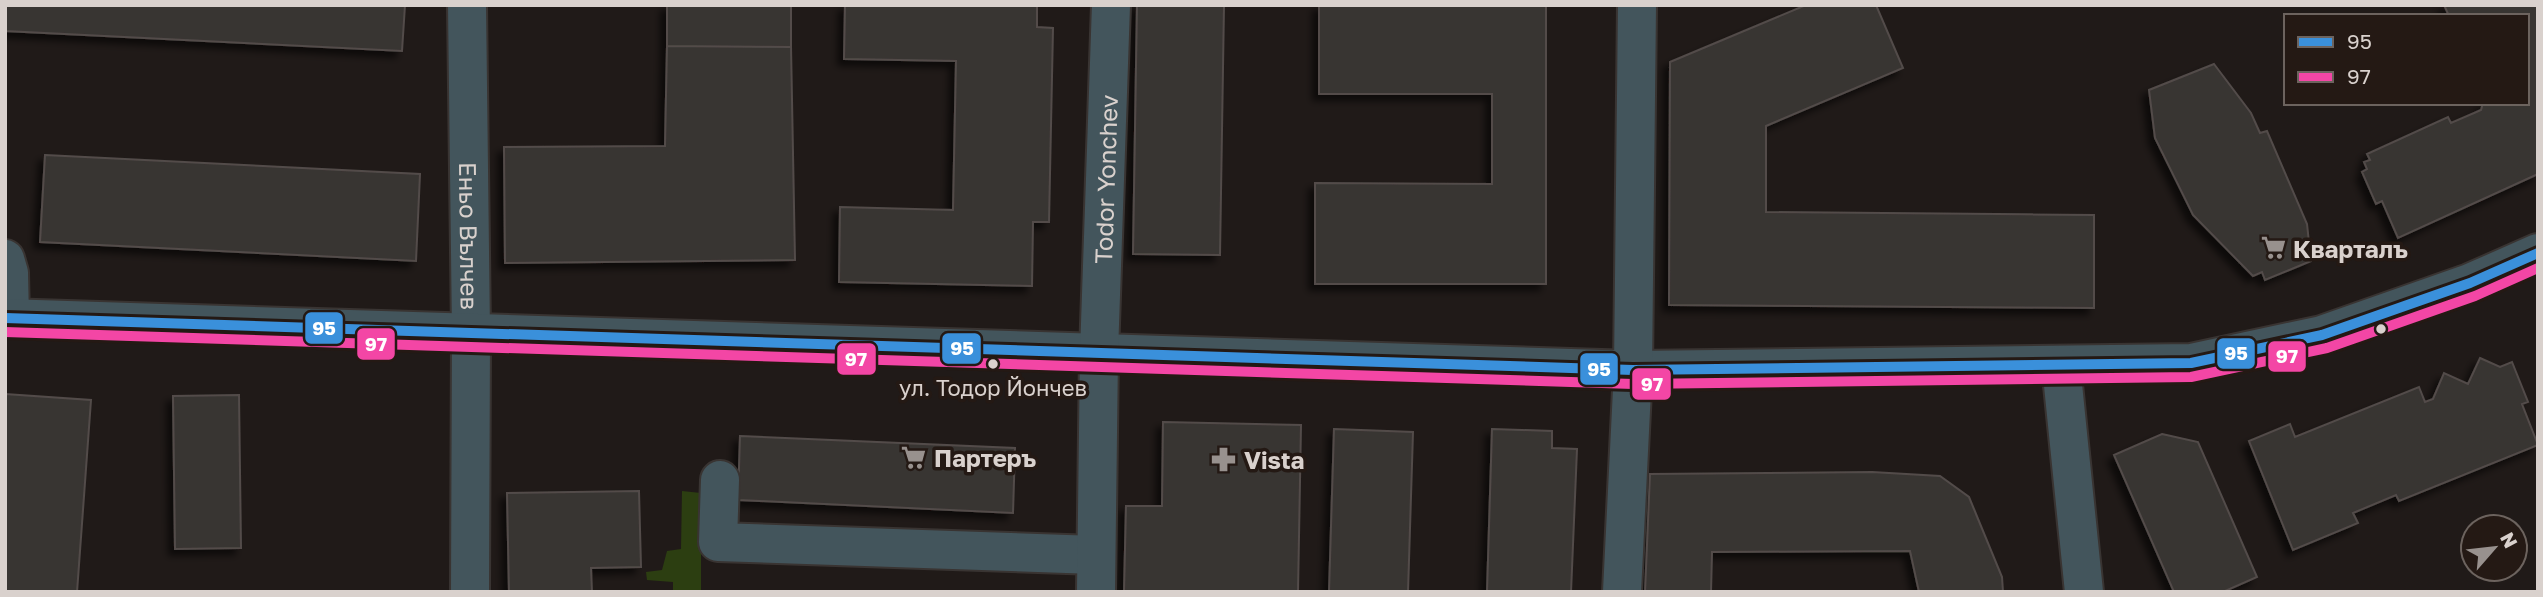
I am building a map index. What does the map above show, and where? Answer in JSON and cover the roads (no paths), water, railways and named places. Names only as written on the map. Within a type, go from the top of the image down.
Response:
[{"type":"street","name":"Еньо Вълчев","points":[[467,5],[471,332],[470,592]]},
{"type":"street","name":"Todor Yonchev","points":[[1096,573],[1099,353],[1111,5]]},
{"type":"street","points":[[1622,592],[1633,370],[1637,5]]},
{"type":"street","points":[[5,258],[9,273],[8,318],[1633,370],[2192,363],[2322,335],[2470,283],[2538,253]]},
{"type":"street","points":[[2061,365],[2084,592]]},
{"type":"street","points":[[720,480],[718,542],[1096,573]]},
{"type":"place","name":"Кварталъ","points":[[2273,248]]},
{"type":"place","name":"ул. Тодор Йончев","points":[[993,364]]},
{"type":"place","name":"Партеръ","points":[[914,457]]},
{"type":"place","name":"Vista","points":[[1224,459]]}]
